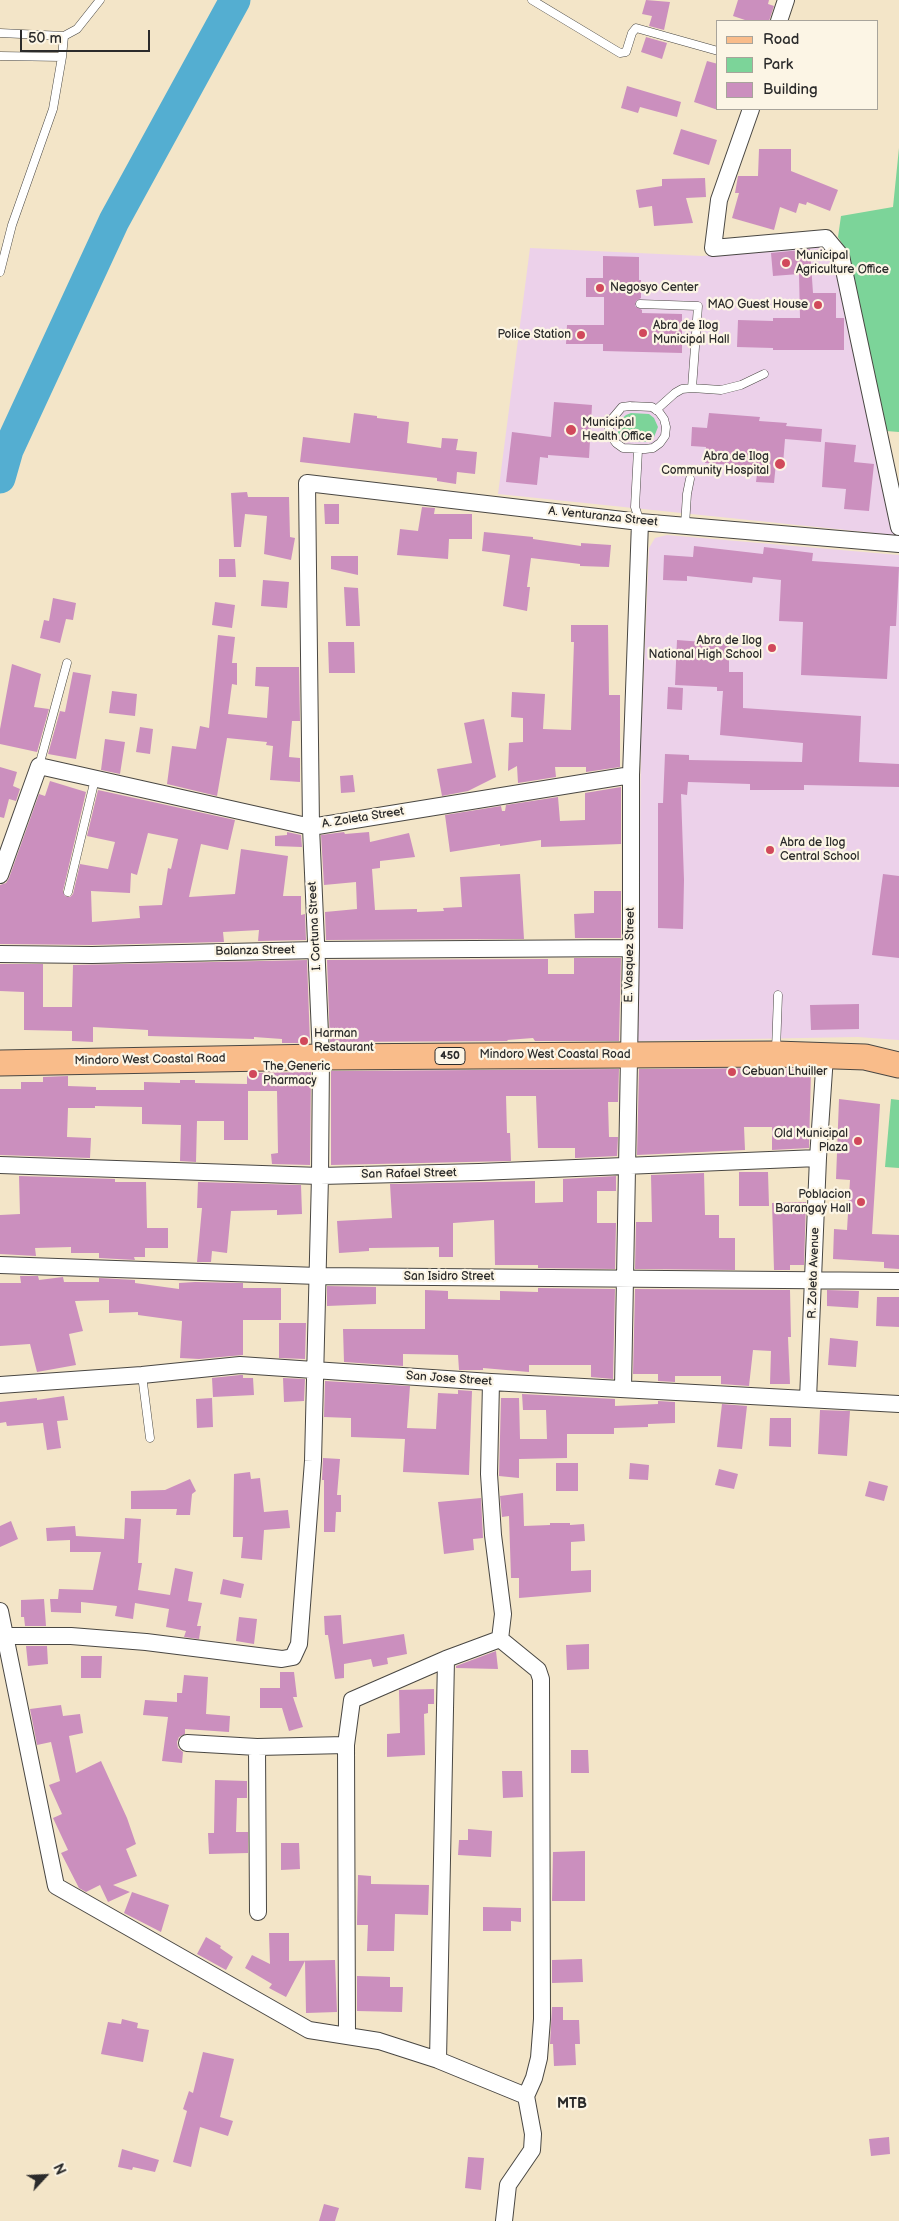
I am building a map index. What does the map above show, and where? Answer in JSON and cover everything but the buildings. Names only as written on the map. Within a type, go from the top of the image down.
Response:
[{"type":"main road","name":"Mindoro West Coastal Road","points":[[0,1063],[321,1056],[776,1054],[865,1057],[899,1065]]},
{"type":"street","points":[[779,20],[786,0]]},
{"type":"street","points":[[751,110],[719,200],[713,248],[826,238],[841,256],[899,526]]},
{"type":"street","name":"A. Venturanza Street","points":[[307,483],[640,522],[899,544]]},
{"type":"street","name":"I. Cortuna Street","points":[[5,1636],[71,1636],[146,1642],[282,1659],[293,1657],[299,1644],[313,1460],[321,1056],[311,827],[307,483]]},
{"type":"street","name":"E. Vasquez Street","points":[[623,1388],[631,948],[631,775],[640,522]]},
{"type":"street","points":[[0,876],[39,766]]},
{"type":"street","name":"A. Zoleta Street","points":[[39,766],[311,827],[631,775]]},
{"type":"street","name":"Balanza Street","points":[[0,954],[102,955],[317,950],[631,948]]},
{"type":"street","name":"R. Zoleta Avenue","points":[[808,1399],[818,1158],[826,1056]]},
{"type":"street","name":"San Rafael Street","points":[[0,1165],[320,1176],[479,1172],[818,1158]]},
{"type":"street","name":"San Isidro Street","points":[[0,1265],[318,1276],[899,1281]]},
{"type":"street","name":"San Jose Street","points":[[0,1385],[142,1375],[240,1365],[491,1382],[899,1404]]},
{"type":"street","points":[[491,1382],[489,1474],[493,1535],[503,1614],[500,1639]]},
{"type":"street","points":[[0,1611],[56,1886],[309,2030],[379,2041],[438,2060],[526,2096]]},
{"type":"street","points":[[347,2036],[346,1745],[352,1700],[446,1659],[500,1639]]},
{"type":"street","points":[[500,1639],[538,1670],[541,1679],[542,2020],[539,2058],[534,2078],[526,2096],[533,2134],[532,2150],[508,2185],[504,2221]]},
{"type":"street","points":[[438,2060],[446,1659]]},
{"type":"street","points":[[187,1743],[257,1747],[346,1745]]},
{"type":"street","points":[[257,1747],[258,1912]]},
{"type":"lane","points":[[0,33],[64,36],[77,28],[100,0]]},
{"type":"lane","points":[[532,0],[620,53],[626,52],[632,33],[636,28],[716,51]]},
{"type":"lane","points":[[0,272],[12,225],[52,109],[64,36]]},
{"type":"lane","points":[[0,56],[62,57]]},
{"type":"lane","points":[[640,304],[698,306],[692,388]]},
{"type":"lane","points":[[656,410],[675,392],[692,388],[721,390],[741,385],[764,374]]},
{"type":"lane","points":[[622,407],[652,407],[656,410],[664,419],[666,427],[665,436],[660,443],[653,448],[638,450],[624,448],[616,444],[609,428],[611,420],[622,407]]},
{"type":"lane","points":[[638,450],[635,507],[640,522]]},
{"type":"lane","points":[[685,525],[690,479]]},
{"type":"lane","points":[[39,766],[67,662]]},
{"type":"lane","points":[[68,892],[95,779]]},
{"type":"lane","points":[[776,1054],[778,995]]},
{"type":"lane","points":[[142,1375],[150,1438]]},
{"type":"shaded area","points":[[818,245],[829,250],[834,261],[894,535],[498,494],[530,248],[702,256]]},
{"type":"shaded area","points":[[667,535],[899,555],[899,1040],[858,1037],[638,1041],[641,741],[649,548],[655,538]]},
{"type":"green space","points":[[899,148],[899,432],[886,431],[849,255],[838,237],[841,216],[893,207]]},
{"type":"green space","points":[[631,413],[649,414],[654,418],[658,427],[654,437],[645,442],[626,441],[622,438],[618,433],[618,422]]},
{"type":"green space","points":[[891,1099],[899,1100],[899,1168],[885,1167]]},
{"type":"waterway","points":[[0,478],[8,450],[114,221],[235,0]]},
{"type":"place","name":"Municipal Agriculture Office","points":[[786,263]]},
{"type":"place","name":"Negosyo Center","points":[[600,288]]},
{"type":"place","name":"MAO Guest House","points":[[818,305]]},
{"type":"place","name":"Abra de Ilog Municipal Hall","points":[[643,333]]},
{"type":"place","name":"Police Station","points":[[581,335]]},
{"type":"place","name":"Municipal Health Office","points":[[571,430]]},
{"type":"place","name":"Abra de Ilog Community Hospital","points":[[780,464]]},
{"type":"place","name":"Abra de Ilog National High School","points":[[772,648]]},
{"type":"place","name":"Abra de Ilog Central School","points":[[770,850]]},
{"type":"place","name":"Harman Restaurant","points":[[304,1041]]},
{"type":"place","name":"Cebuan Lhuiller","points":[[732,1072]]},
{"type":"place","name":"The Generic Pharmacy","points":[[253,1074]]},
{"type":"place","name":"Old Municipal Plaza","points":[[858,1141]]},
{"type":"place","name":"Poblacion Barangay Hall","points":[[861,1202]]},
{"type":"district","name":"MTB","points":[[572,2104]]}]
